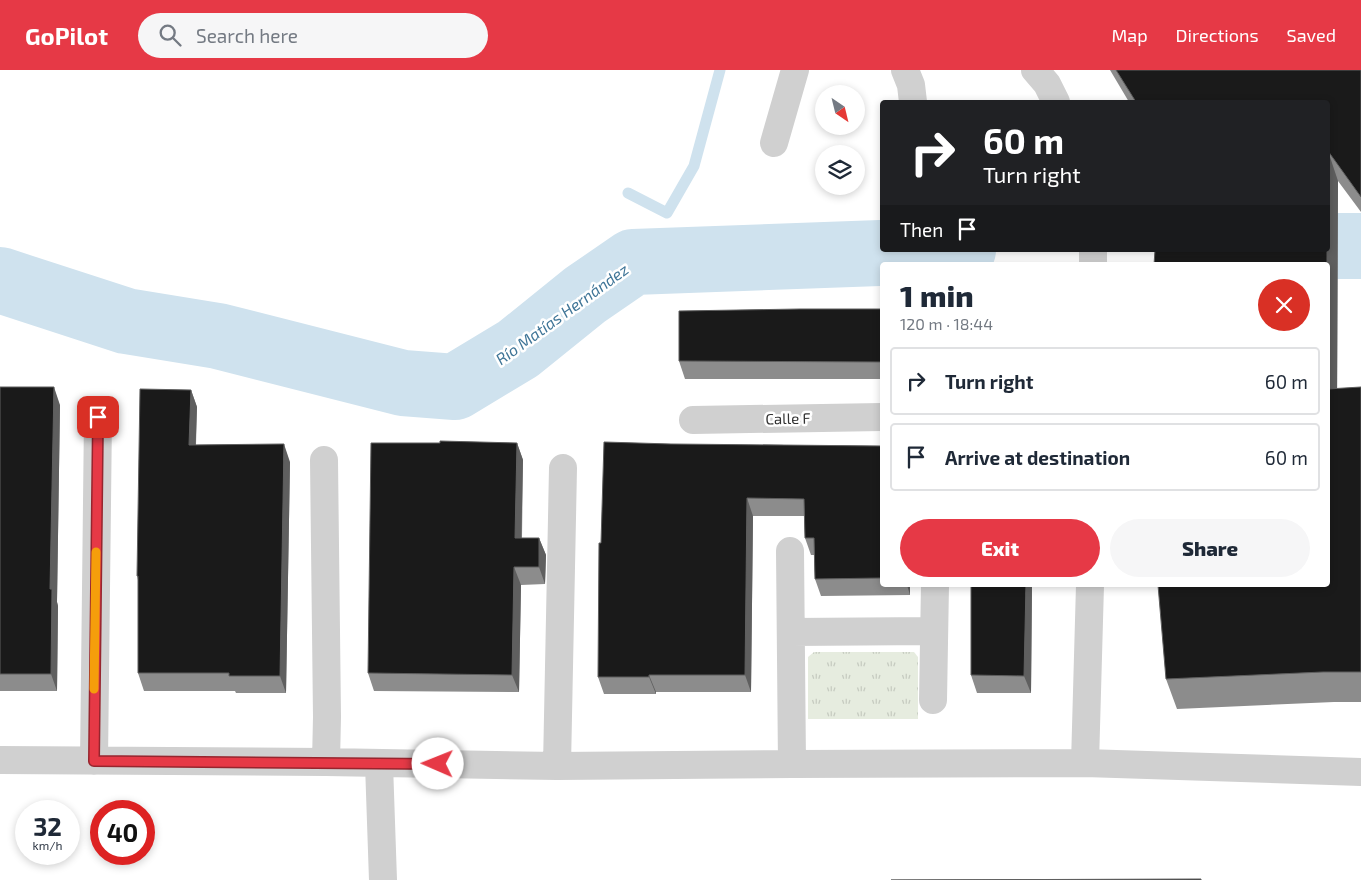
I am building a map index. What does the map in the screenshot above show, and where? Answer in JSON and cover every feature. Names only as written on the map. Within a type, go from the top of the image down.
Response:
[{"type":"street","points":[[774,144],[795,70]]},
{"type":"street","points":[[905,70],[912,85],[913,100]]},
{"type":"street","points":[[94,761],[98,417]]},
{"type":"street","name":"Calle F","points":[[693,420],[880,417]]},
{"type":"street","points":[[324,460],[326,762]]},
{"type":"street","points":[[557,766],[563,468]]},
{"type":"street","points":[[790,551],[792,764]]},
{"type":"street","points":[[933,700],[935,587]]},
{"type":"street","points":[[1085,764],[1090,587]]},
{"type":"street","points":[[791,632],[934,631]]},
{"type":"street","points":[[0,760],[326,762],[557,766],[1085,764],[1361,772]]},
{"type":"street","points":[[379,764],[383,880]]},
{"type":"green space","points":[[814,652],[914,652],[918,657],[918,719],[808,719],[808,657]]},
{"type":"building","points":[[1116,70],[1361,70],[1361,197],[1330,154],[1330,100],[1135,100]]},
{"type":"building","points":[[1155,252],[1327,252],[1327,262],[1154,262]]},
{"type":"building","points":[[880,309],[880,362],[679,361],[679,311]]},
{"type":"building","points":[[0,387],[54,387],[50,589],[52,589],[51,674],[0,674]]},
{"type":"building","points":[[1361,387],[1361,672],[1166,679],[1158,587],[1330,587],[1330,389]]},
{"type":"building","points":[[140,389],[191,390],[189,445],[284,444],[280,676],[229,676],[229,673],[138,673],[137,576]]},
{"type":"building","points":[[440,441],[517,443],[515,538],[539,538],[539,567],[514,567],[512,675],[368,673],[371,443],[440,443]]},
{"type":"building","points":[[604,442],[880,446],[880,578],[815,579],[814,538],[805,538],[804,499],[747,498],[745,675],[598,677],[599,543],[601,543]]},
{"type":"building","points":[[971,587],[1026,587],[1024,676],[971,675]]},
{"type":"building","points":[[1201,879],[1201,880],[891,880]]},
{"type":"waterway","points":[[628,193],[667,213],[694,166],[720,70]]},
{"type":"waterway","name":"Río Matías Hernández","points":[[1330,246],[1361,246]]},
{"type":"waterway","name":"Río Matías Hernández","points":[[0,280],[126,321],[218,336],[403,383],[455,387],[518,349],[585,295],[633,262],[908,252]]},
{"type":"slow traffic","points":[[94,689],[96,552]]},
{"type":"route","points":[[98,417],[94,761],[438,764]]}]
